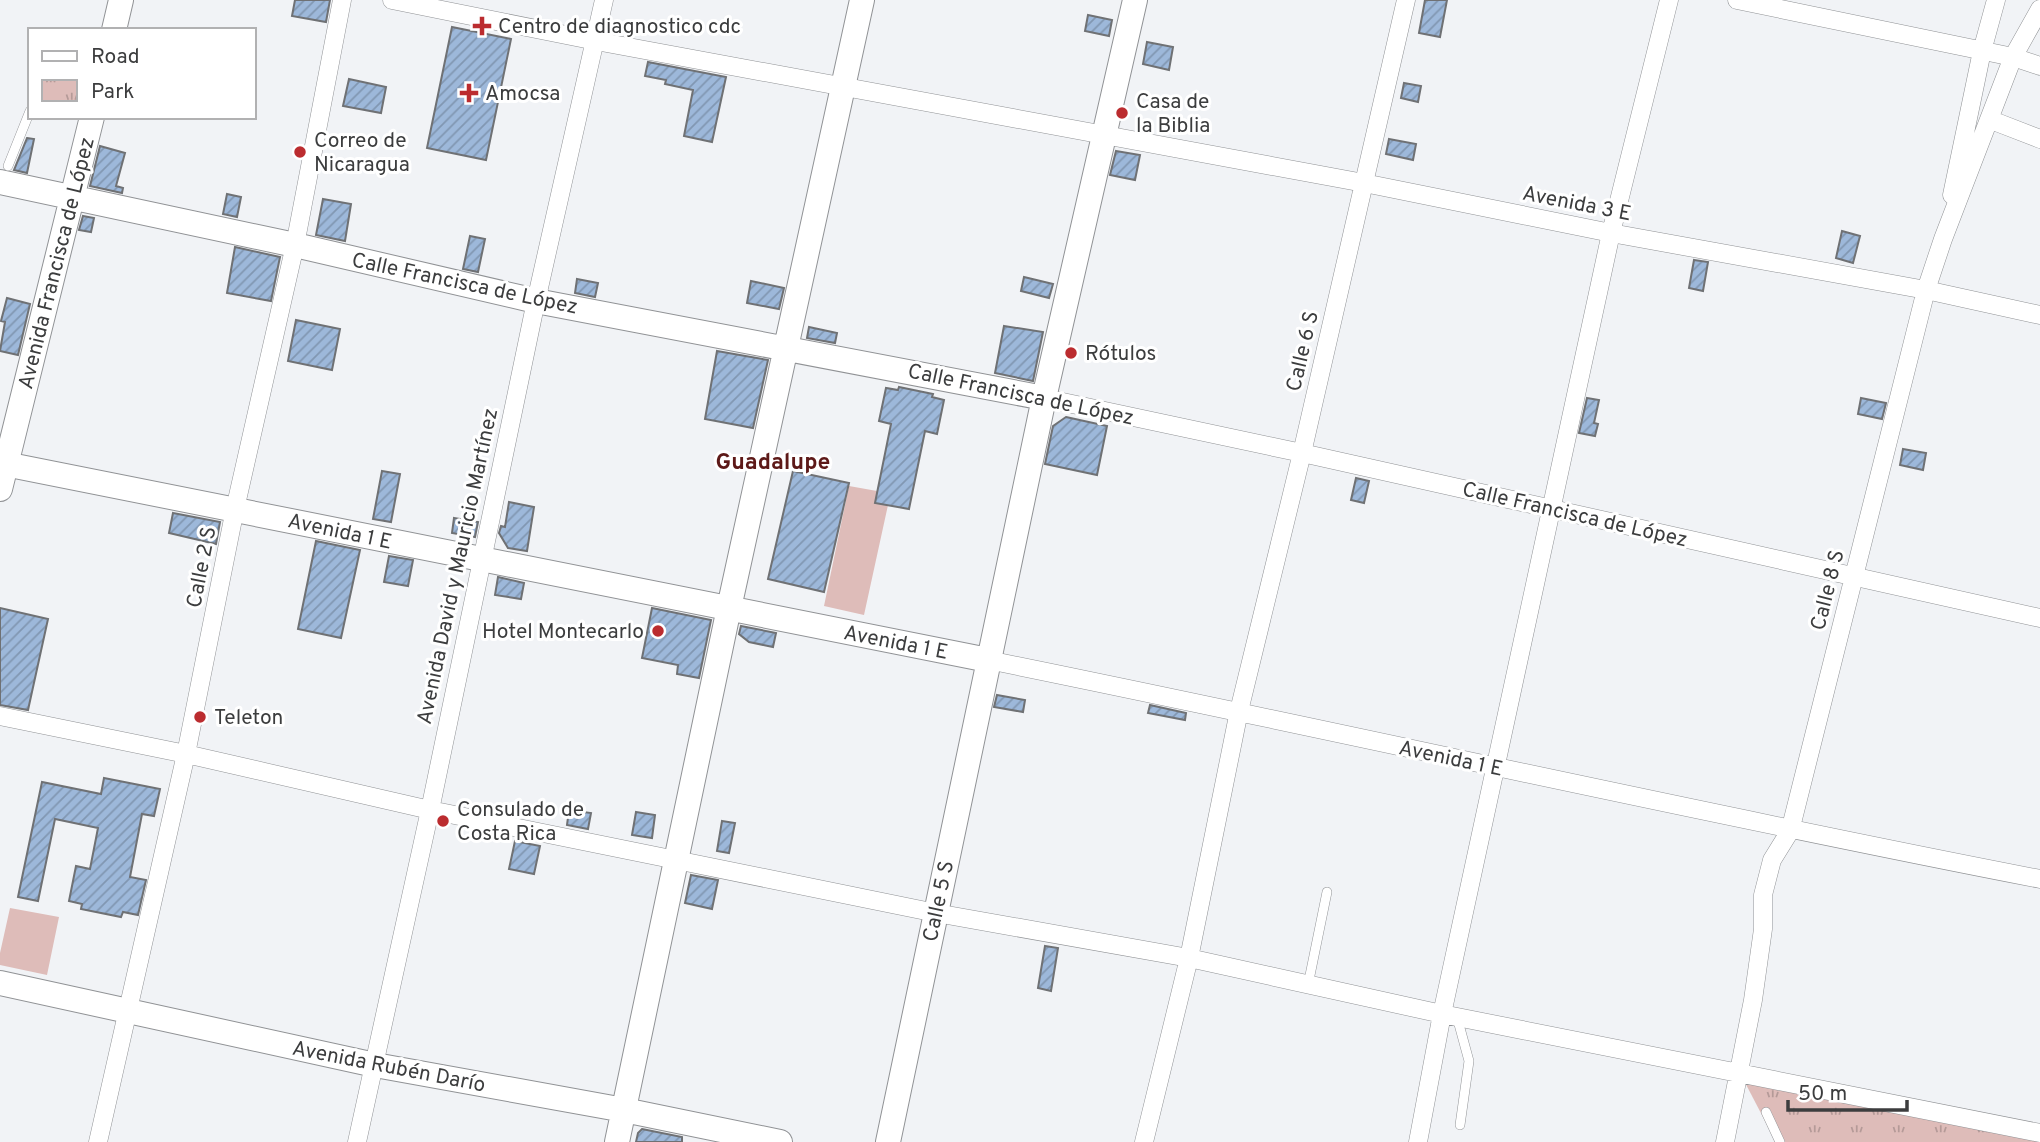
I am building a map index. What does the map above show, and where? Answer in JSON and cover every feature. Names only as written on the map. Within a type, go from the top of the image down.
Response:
[{"type":"street","points":[[114,28],[121,0]]},
{"type":"street","name":"Calle 2 S","points":[[98,1142],[186,754],[235,509],[295,245],[342,0]]},
{"type":"street","name":"Avenida 3 E","points":[[392,0],[596,41],[1364,183],[1611,233],[1926,290],[2040,315]]},
{"type":"street","name":"Avenida David y Mauricio Martínez","points":[[357,1142],[430,810],[536,301],[604,0]]},
{"type":"street","points":[[617,1142],[729,608],[862,0]]},
{"type":"street","name":"Calle 5 S","points":[[888,1142],[1044,398],[1135,0]]},
{"type":"street","name":"Calle 6 S","points":[[1144,1142],[1189,958],[1239,711],[1302,453],[1406,0]]},
{"type":"street","points":[[1418,1142],[1449,1015],[1496,768],[1611,233],[1670,0]]},
{"type":"street","points":[[1737,0],[2014,57],[2040,66]]},
{"type":"street","points":[[1942,239],[1982,51],[1996,0]]},
{"type":"street","name":"Calle 8 S","points":[[1725,1142],[1754,1000],[1763,929],[1763,895],[1772,860],[1790,831],[1926,290],[1942,239],[2014,57],[2040,9]]},
{"type":"street","name":"Avenida Francisca de López","points":[[0,489],[3,464],[92,119]]},
{"type":"street","points":[[1991,120],[2040,139]]},
{"type":"street","name":"Calle Francisca de López","points":[[4,174],[72,197],[536,301],[1044,398],[2040,618]]},
{"type":"street","name":"Avenida 1 E","points":[[3,464],[1239,711],[1790,831],[2040,879]]},
{"type":"street","points":[[0,716],[186,754],[430,810],[936,913],[1189,958],[1449,1015],[2040,1137]]},
{"type":"street","name":"Avenida Rubén Darío","points":[[0,982],[375,1065],[624,1110],[780,1142]]},
{"type":"lane","points":[[4,174],[28,116]]},
{"type":"lane","points":[[1308,985],[1327,892]]},
{"type":"lane","points":[[1449,1015],[1469,1061],[1460,1125]]},
{"type":"lane","points":[[1766,1112],[1780,1142]]},
{"type":"green space","points":[[849,486],[877,491],[875,502],[888,505],[864,615],[824,606]]},
{"type":"green space","points":[[10,908],[59,917],[47,975],[0,965]]},
{"type":"green space","points":[[1740,1073],[2040,1138],[2039,1142],[1776,1142]]},
{"type":"building","points":[[295,0],[330,0],[326,22],[292,16]]},
{"type":"building","points":[[1425,0],[1447,0],[1440,37],[1419,33]]},
{"type":"building","points":[[1088,15],[1112,20],[1109,36],[1085,31]]},
{"type":"building","name":"Amocsa","points":[[452,27],[511,39],[486,160],[427,148]]},
{"type":"building","points":[[1147,42],[1173,47],[1169,70],[1143,64]]},
{"type":"building","points":[[648,62],[726,77],[712,142],[684,136],[693,90],[645,76]]},
{"type":"building","points":[[349,79],[386,87],[381,113],[343,106]]},
{"type":"building","points":[[1404,83],[1421,86],[1418,102],[1401,98]]},
{"type":"building","points":[[27,138],[34,139],[27,173],[14,170]]},
{"type":"building","points":[[1389,139],[1416,144],[1413,160],[1386,154]]},
{"type":"building","points":[[100,146],[125,153],[116,186],[123,188],[122,193],[90,186]]},
{"type":"building","points":[[1116,151],[1140,155],[1135,180],[1110,175]]},
{"type":"building","points":[[227,194],[241,197],[237,217],[223,214]]},
{"type":"building","points":[[323,199],[351,204],[345,241],[316,235]]},
{"type":"building","points":[[83,216],[94,218],[91,232],[79,230]]},
{"type":"building","points":[[1842,231],[1860,236],[1853,263],[1836,258]]},
{"type":"building","points":[[470,236],[485,239],[478,272],[463,269]]},
{"type":"building","points":[[235,247],[280,257],[271,301],[227,293]]},
{"type":"building","points":[[1694,260],[1708,262],[1703,291],[1689,288]]},
{"type":"building","points":[[1024,277],[1053,284],[1049,298],[1021,291]]},
{"type":"building","points":[[577,279],[598,283],[595,297],[575,293]]},
{"type":"building","points":[[751,281],[784,288],[779,309],[747,303]]},
{"type":"building","points":[[7,298],[30,304],[18,355],[0,351],[5,322],[1,321]]},
{"type":"building","points":[[296,320],[340,329],[332,370],[288,361]]},
{"type":"building","points":[[1004,326],[1043,332],[1033,381],[995,373]]},
{"type":"building","points":[[809,327],[837,333],[835,343],[807,338]]},
{"type":"building","points":[[717,351],[768,360],[753,428],[705,419]]},
{"type":"building","points":[[899,387],[933,394],[932,397],[944,400],[937,434],[925,431],[909,509],[875,503],[891,424],[879,421],[886,388],[898,390]]},
{"type":"building","points":[[1587,398],[1599,400],[1594,423],[1598,424],[1595,436],[1579,433]]},
{"type":"building","points":[[1861,398],[1886,403],[1882,419],[1858,414]]},
{"type":"building","points":[[1066,417],[1107,426],[1097,475],[1045,464],[1053,426]]},
{"type":"building","points":[[1903,449],[1926,453],[1923,470],[1900,465]]},
{"type":"building","points":[[382,471],[400,474],[391,522],[373,519]]},
{"type":"building","points":[[793,471],[849,483],[824,592],[768,579]]},
{"type":"building","points":[[1356,478],[1369,481],[1364,503],[1351,500]]},
{"type":"building","points":[[509,502],[534,507],[527,551],[508,548],[499,533],[501,526],[505,527]]},
{"type":"building","points":[[173,513],[220,522],[216,544],[169,533]]},
{"type":"building","points":[[454,518],[478,522],[475,537],[452,533]]},
{"type":"building","points":[[316,541],[360,550],[341,638],[298,629]]},
{"type":"building","points":[[389,556],[413,560],[408,586],[384,582]]},
{"type":"building","points":[[498,577],[524,583],[521,599],[495,595]]},
{"type":"building","points":[[0,608],[48,619],[28,710],[0,705]]},
{"type":"building","points":[[652,608],[711,620],[699,678],[677,674],[678,665],[642,658]]},
{"type":"building","points":[[741,626],[776,633],[773,647],[749,642],[739,634]]},
{"type":"building","points":[[997,695],[1025,700],[1023,712],[994,707]]},
{"type":"building","points":[[1150,705],[1186,713],[1185,720],[1148,713]]},
{"type":"building","points":[[104,778],[160,789],[154,816],[142,814],[130,877],[146,880],[138,915],[123,912],[121,917],[81,909],[82,904],[69,901],[76,866],[90,869],[98,828],[55,819],[38,901],[18,897],[42,782],[101,794]]},
{"type":"building","points":[[569,810],[591,813],[588,829],[567,825]]},
{"type":"building","points":[[636,812],[655,815],[652,838],[632,835]]},
{"type":"building","points":[[722,821],[735,823],[729,853],[717,851]]},
{"type":"building","points":[[515,841],[540,846],[534,874],[509,869]]},
{"type":"building","points":[[691,875],[718,880],[712,909],[685,903]]},
{"type":"building","points":[[1045,946],[1058,948],[1051,991],[1038,988]]},
{"type":"building","points":[[642,1129],[682,1137],[682,1142],[636,1142]]},
{"type":"place","name":"Centro de diagnostico cdc","points":[[482,26]]},
{"type":"place","name":"Amocsa","points":[[469,93]]},
{"type":"place","name":"Casa de la Biblia","points":[[1122,113]]},
{"type":"place","name":"Correo de Nicaragua","points":[[300,152]]},
{"type":"place","name":"Rótulos","points":[[1071,353]]},
{"type":"place","name":"Hotel Montecarlo","points":[[658,631]]},
{"type":"place","name":"Teleton","points":[[200,717]]},
{"type":"place","name":"Consulado de Costa Rica","points":[[443,821]]},
{"type":"district","name":"Guadalupe","points":[[773,461]]}]
